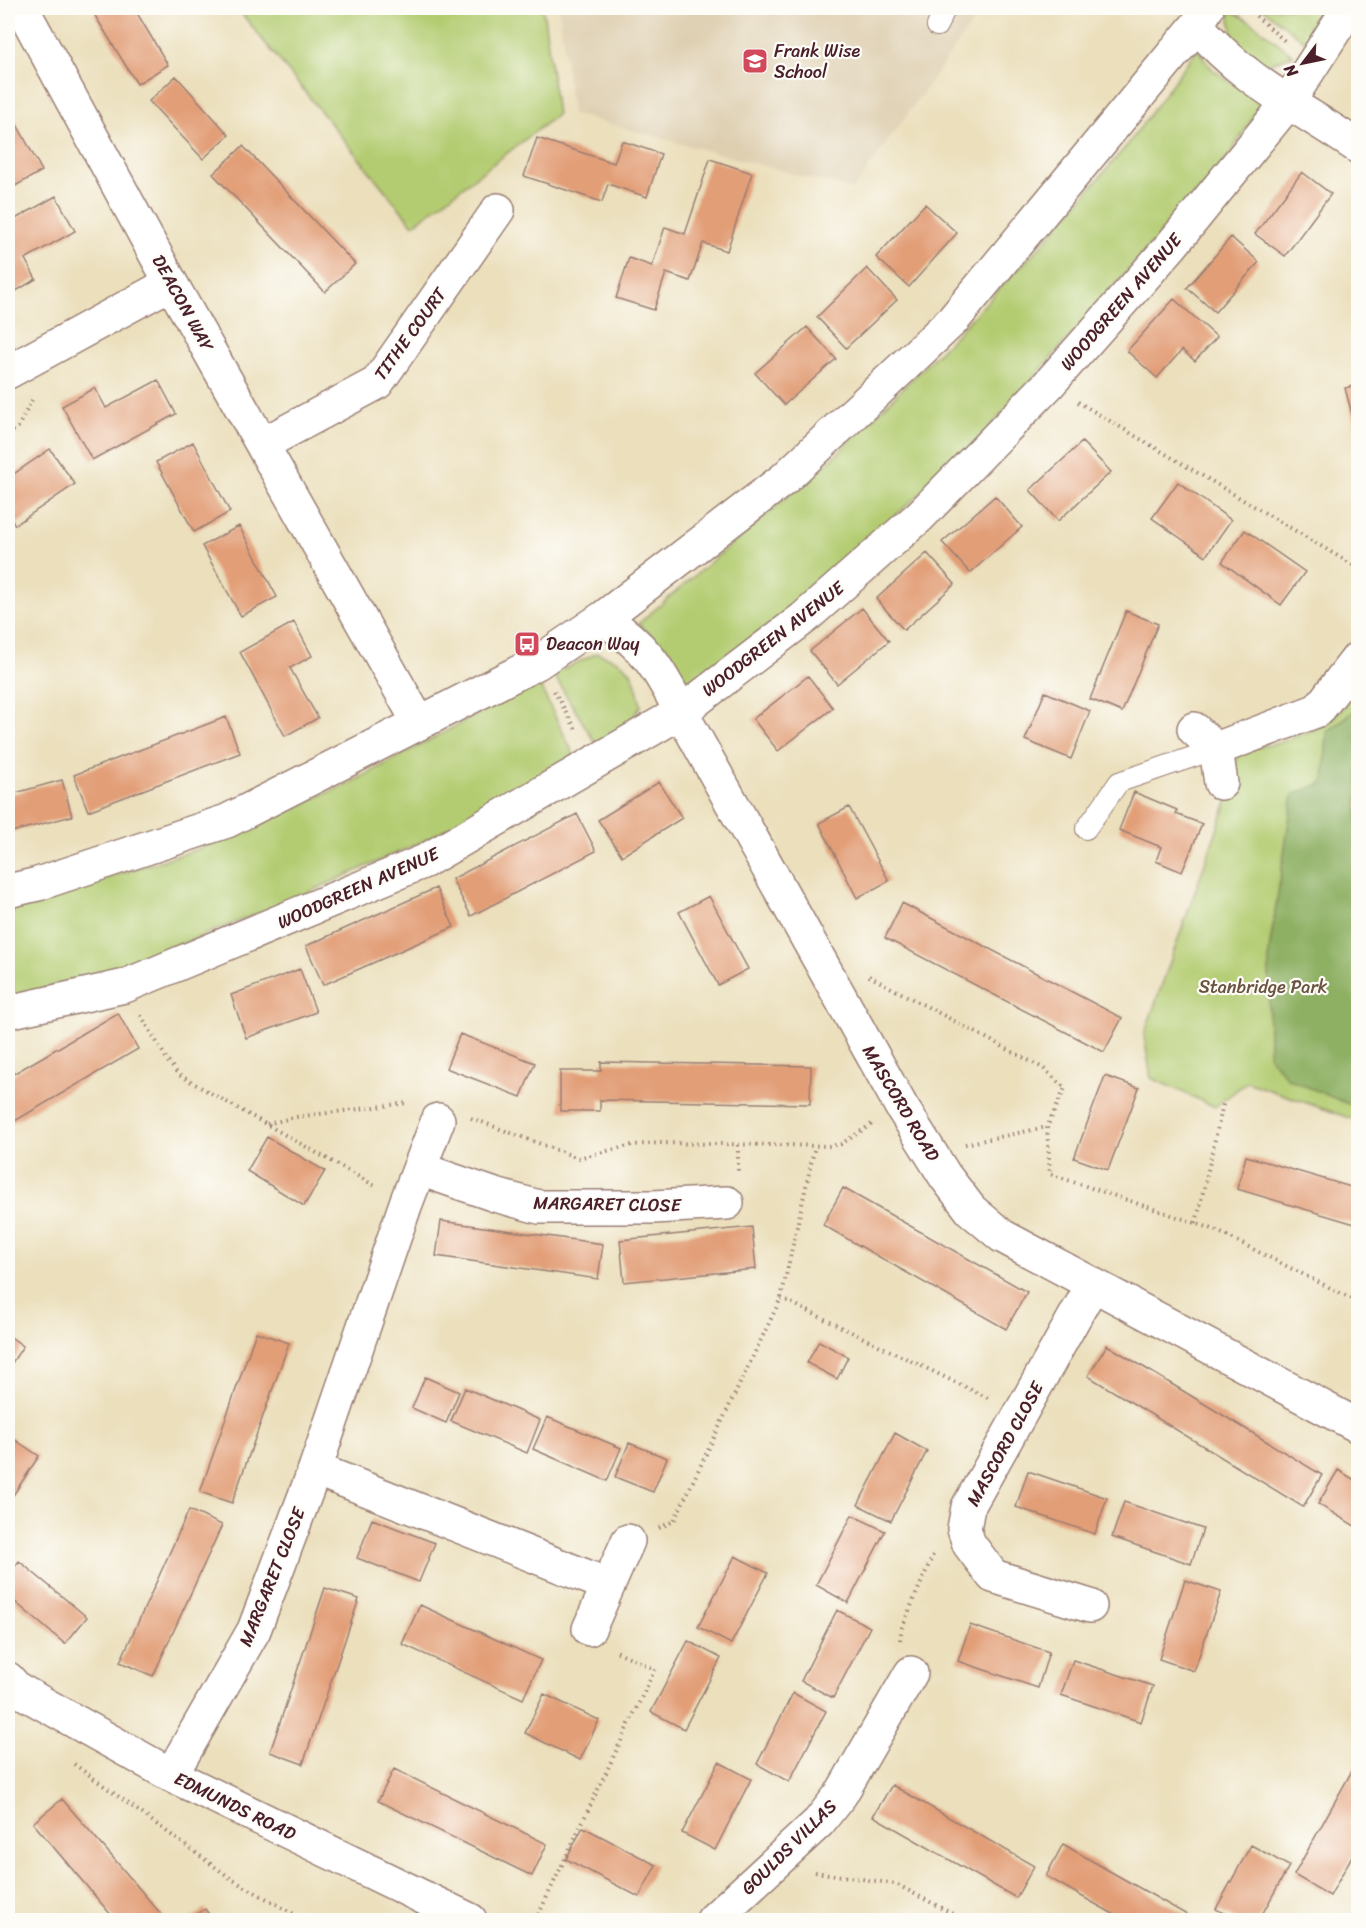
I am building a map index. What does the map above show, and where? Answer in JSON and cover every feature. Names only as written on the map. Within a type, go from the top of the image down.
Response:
[{"type":"street","name":"DEACON WAY","points":[[22,8],[171,284],[419,723]]},
{"type":"street","name":"WOODGREEN AVENUE","points":[[8,1012],[125,986],[425,861],[681,712],[804,618],[920,516],[1048,384],[1171,246],[1287,104],[1349,8]]},
{"type":"street","points":[[8,891],[38,884],[227,821],[537,663],[603,618],[784,479],[953,320],[1202,16],[1217,51],[1287,104],[1313,116],[1359,147]]},
{"type":"street","name":"TITHE COURT","points":[[263,444],[377,383],[498,210]]},
{"type":"street","points":[[8,372],[171,284]]},
{"type":"street","name":"MASCORD ROAD","points":[[603,618],[632,638],[660,672],[901,1106],[929,1152],[971,1210],[1002,1236],[1092,1286],[1359,1426]]},
{"type":"street","points":[[1221,783],[1205,739],[1318,710],[1359,658]]},
{"type":"street","name":"MARGARET CLOSE","points":[[171,1776],[254,1630],[315,1469],[439,1112]]},
{"type":"street","name":"MARGARET CLOSE","points":[[420,1169],[495,1195],[539,1207],[654,1208],[727,1203]]},
{"type":"street","name":"MASCORD CLOSE","points":[[1090,1606],[993,1576],[969,1544],[964,1529],[968,1507],[1092,1286]]},
{"type":"street","points":[[315,1469],[608,1585]]},
{"type":"street","points":[[589,1629],[628,1541]]},
{"type":"street","name":"GOULDS VILLAS","points":[[713,1920],[819,1822],[841,1794],[911,1673]]},
{"type":"street","name":"EDMUNDS ROAD","points":[[8,1678],[17,1689],[171,1776],[470,1920]]},
{"type":"lane","points":[[937,26],[946,8]]},
{"type":"lane","points":[[1086,829],[1119,782],[1205,739]]},
{"type":"path","points":[[1247,8],[1293,47],[1316,58]]},
{"type":"path","points":[[1048,384],[1359,568]]},
{"type":"path","points":[[537,663],[596,763]]},
{"type":"path","points":[[825,971],[862,972],[1043,1068],[1065,1088],[1047,1127],[1050,1174],[1196,1223],[1359,1302]]},
{"type":"path","points":[[125,986],[169,1063],[179,1075],[406,1203]]},
{"type":"path","points":[[1196,1223],[1224,1100]]},
{"type":"path","points":[[267,1124],[296,1117],[439,1112],[578,1158],[632,1145],[660,1143],[815,1146],[841,1144],[901,1106]]},
{"type":"path","points":[[929,1152],[1047,1127]]},
{"type":"path","points":[[628,1541],[674,1521],[781,1298],[815,1146]]},
{"type":"path","points":[[781,1298],[1021,1414]]},
{"type":"path","points":[[911,1673],[898,1651],[902,1627],[938,1544]]},
{"type":"path","points":[[536,1920],[655,1669],[586,1637],[589,1629]]},
{"type":"path","points":[[69,1760],[233,1880],[305,1920]]},
{"type":"path","points":[[773,1865],[896,1884],[964,1920]]},
{"type":"shaded area","name":"Frank Wise School","points":[[559,8],[983,8],[853,190],[572,114]]},
{"type":"green space","points":[[237,8],[543,8],[557,115],[413,225]]},
{"type":"green space","points":[[1262,8],[1328,8],[1305,42]]},
{"type":"green space","points":[[1229,9],[1254,24],[1293,55],[1265,64],[1247,59],[1241,53],[1233,37]]},
{"type":"green space","points":[[1197,49],[1212,69],[1262,104],[1226,160],[975,444],[801,601],[689,690],[668,650],[638,624],[836,455],[950,341],[1045,241],[1129,143]]},
{"type":"green space","points":[[597,653],[618,661],[630,670],[641,706],[629,723],[596,744],[553,674]]},
{"type":"green space","points":[[538,682],[576,759],[426,840],[289,901],[117,970],[8,997],[8,909],[198,849],[350,783]]},
{"type":"green space","name":"Stanbridge Park","points":[[1358,695],[1358,1121],[1247,1082],[1215,1107],[1151,1078],[1144,1035],[1228,799],[1232,768],[1242,750],[1279,743],[1322,726]]},
{"type":"green space","points":[[1358,708],[1358,1108],[1288,1079],[1269,1056],[1269,952],[1293,795],[1324,782],[1327,732]]},
{"type":"building","points":[[106,8],[134,8],[168,65],[137,84],[94,14]]},
{"type":"building","points":[[176,76],[229,135],[203,159],[149,101]]},
{"type":"building","points":[[8,108],[42,171],[8,190]]},
{"type":"building","points":[[537,138],[614,163],[622,141],[661,154],[647,197],[608,184],[602,202],[524,176]]},
{"type":"building","points":[[243,146],[355,264],[325,292],[213,174]]},
{"type":"building","points":[[710,159],[752,173],[727,251],[703,243],[690,281],[666,273],[654,310],[616,298],[629,258],[652,266],[665,227],[685,234]]},
{"type":"building","points":[[1302,172],[1331,194],[1285,256],[1255,234]]},
{"type":"building","points":[[56,196],[75,231],[25,259],[36,279],[8,296],[8,223]]},
{"type":"building","points":[[925,204],[957,233],[909,287],[876,257]]},
{"type":"building","points":[[1231,237],[1259,262],[1215,312],[1187,288]]},
{"type":"building","points":[[867,268],[897,300],[846,348],[817,317]]},
{"type":"building","points":[[1174,299],[1217,337],[1195,361],[1182,350],[1157,378],[1127,351]]},
{"type":"building","points":[[807,327],[836,359],[784,405],[755,373]]},
{"type":"building","points":[[158,380],[176,414],[92,460],[62,406],[95,388],[106,408]]},
{"type":"building","points":[[1358,385],[1358,437],[1345,388]]},
{"type":"building","points":[[193,442],[230,512],[194,532],[156,462]]},
{"type":"building","points":[[1082,442],[1111,472],[1058,521],[1030,490]]},
{"type":"building","points":[[50,449],[75,484],[15,525],[8,514],[8,478]]},
{"type":"building","points":[[1178,482],[1231,520],[1206,556],[1152,518]]},
{"type":"building","points":[[995,496],[1022,527],[970,573],[942,542]]},
{"type":"building","points":[[239,526],[277,597],[241,616],[202,546]]},
{"type":"building","points":[[1245,530],[1305,572],[1281,605],[1222,562]]},
{"type":"building","points":[[927,553],[955,584],[904,630],[876,599]]},
{"type":"building","points":[[862,608],[889,641],[837,684],[810,651]]},
{"type":"building","points":[[1126,611],[1158,624],[1122,712],[1090,699]]},
{"type":"building","points":[[294,622],[312,656],[290,668],[318,718],[285,736],[240,652]]},
{"type":"building","points":[[808,676],[833,708],[778,751],[753,719]]},
{"type":"building","points":[[1045,692],[1090,711],[1071,759],[1025,740]]},
{"type":"building","points":[[226,717],[240,753],[88,811],[74,775]]},
{"type":"building","points":[[62,780],[72,816],[8,833],[8,795]]},
{"type":"building","points":[[659,782],[682,818],[622,856],[598,820]]},
{"type":"building","points":[[1134,792],[1177,810],[1176,814],[1202,824],[1182,872],[1156,861],[1161,847],[1119,830]]},
{"type":"building","points":[[849,807],[889,881],[857,898],[819,823]]},
{"type":"building","points":[[577,814],[596,851],[471,916],[452,879]]},
{"type":"building","points":[[436,888],[454,927],[323,985],[306,946]]},
{"type":"building","points":[[709,896],[748,969],[718,985],[679,912]]},
{"type":"building","points":[[902,903],[1122,1018],[1104,1052],[885,938]]},
{"type":"building","points":[[300,969],[316,1012],[246,1038],[231,995]]},
{"type":"building","points":[[118,1013],[138,1049],[8,1125],[8,1077]]},
{"type":"building","points":[[460,1034],[535,1063],[521,1097],[446,1068]]},
{"type":"building","points":[[601,1062],[811,1066],[810,1104],[600,1100],[600,1111],[560,1111],[560,1071],[601,1071]]},
{"type":"building","points":[[1105,1076],[1139,1088],[1108,1170],[1074,1158]]},
{"type":"building","points":[[267,1137],[325,1171],[304,1206],[247,1171]]},
{"type":"building","points":[[1246,1156],[1358,1189],[1358,1225],[1237,1189]]},
{"type":"building","points":[[843,1188],[1027,1292],[1006,1329],[823,1225]]},
{"type":"building","points":[[441,1221],[603,1244],[598,1279],[436,1256]]},
{"type":"building","points":[[752,1227],[756,1269],[624,1282],[620,1240]]},
{"type":"building","points":[[256,1332],[289,1343],[232,1503],[200,1492]]},
{"type":"building","points":[[8,1335],[23,1346],[8,1369]]},
{"type":"building","points":[[819,1341],[848,1357],[837,1379],[807,1363]]},
{"type":"building","points":[[1107,1345],[1322,1475],[1303,1507],[1088,1376]]},
{"type":"building","points":[[425,1377],[459,1392],[446,1423],[412,1408]]},
{"type":"building","points":[[465,1388],[540,1420],[527,1453],[451,1421]]},
{"type":"building","points":[[547,1417],[621,1448],[607,1481],[533,1449]]},
{"type":"building","points":[[895,1433],[927,1451],[891,1521],[858,1505]]},
{"type":"building","points":[[8,1435],[39,1456],[8,1503]]},
{"type":"building","points":[[629,1443],[667,1458],[653,1492],[615,1477]]},
{"type":"building","points":[[1338,1470],[1358,1482],[1358,1528],[1318,1504]]},
{"type":"building","points":[[1028,1471],[1107,1498],[1095,1534],[1016,1507]]},
{"type":"building","points":[[1124,1502],[1203,1529],[1191,1564],[1112,1537]]},
{"type":"building","points":[[189,1510],[222,1525],[153,1676],[120,1662]]},
{"type":"building","points":[[852,1515],[885,1531],[848,1603],[816,1585]]},
{"type":"building","points":[[372,1519],[435,1543],[419,1582],[357,1558]]},
{"type":"building","points":[[735,1556],[768,1573],[731,1644],[698,1627]]},
{"type":"building","points":[[19,1561],[87,1617],[65,1644],[8,1596],[8,1576]]},
{"type":"building","points":[[1185,1580],[1221,1592],[1194,1671],[1159,1659]]},
{"type":"building","points":[[325,1588],[359,1599],[303,1764],[270,1752]]},
{"type":"building","points":[[420,1605],[541,1660],[523,1699],[402,1644]]},
{"type":"building","points":[[837,1610],[870,1627],[833,1698],[801,1681]]},
{"type":"building","points":[[970,1625],[1049,1652],[1038,1688],[958,1661]]},
{"type":"building","points":[[688,1641],[721,1658],[684,1729],[651,1712]]},
{"type":"building","points":[[1073,1660],[1153,1686],[1141,1722],[1061,1695]]},
{"type":"building","points":[[793,1693],[826,1711],[789,1782],[757,1764]]},
{"type":"building","points":[[544,1694],[599,1720],[580,1760],[525,1733]]},
{"type":"building","points":[[1358,1760],[1358,1845],[1330,1896],[1294,1875]]},
{"type":"building","points":[[719,1762],[751,1779],[715,1850],[682,1833]]},
{"type":"building","points":[[394,1769],[547,1844],[532,1876],[378,1801]]},
{"type":"building","points":[[892,1785],[1034,1866],[1016,1898],[873,1816]]},
{"type":"building","points":[[62,1799],[166,1920],[116,1920],[112,1916],[33,1823]]},
{"type":"building","points":[[583,1827],[656,1865],[639,1897],[566,1859]]},
{"type":"building","points":[[1063,1844],[1196,1920],[1124,1920],[1046,1876]]},
{"type":"building","points":[[1251,1845],[1289,1866],[1259,1920],[1237,1920],[1216,1909]]},
{"type":"building","points":[[205,1909],[213,1920],[189,1920]]},
{"type":"place","name":"Frank Wise School","points":[[755,61]]},
{"type":"place","name":"Deacon Way","points":[[527,644]]}]
